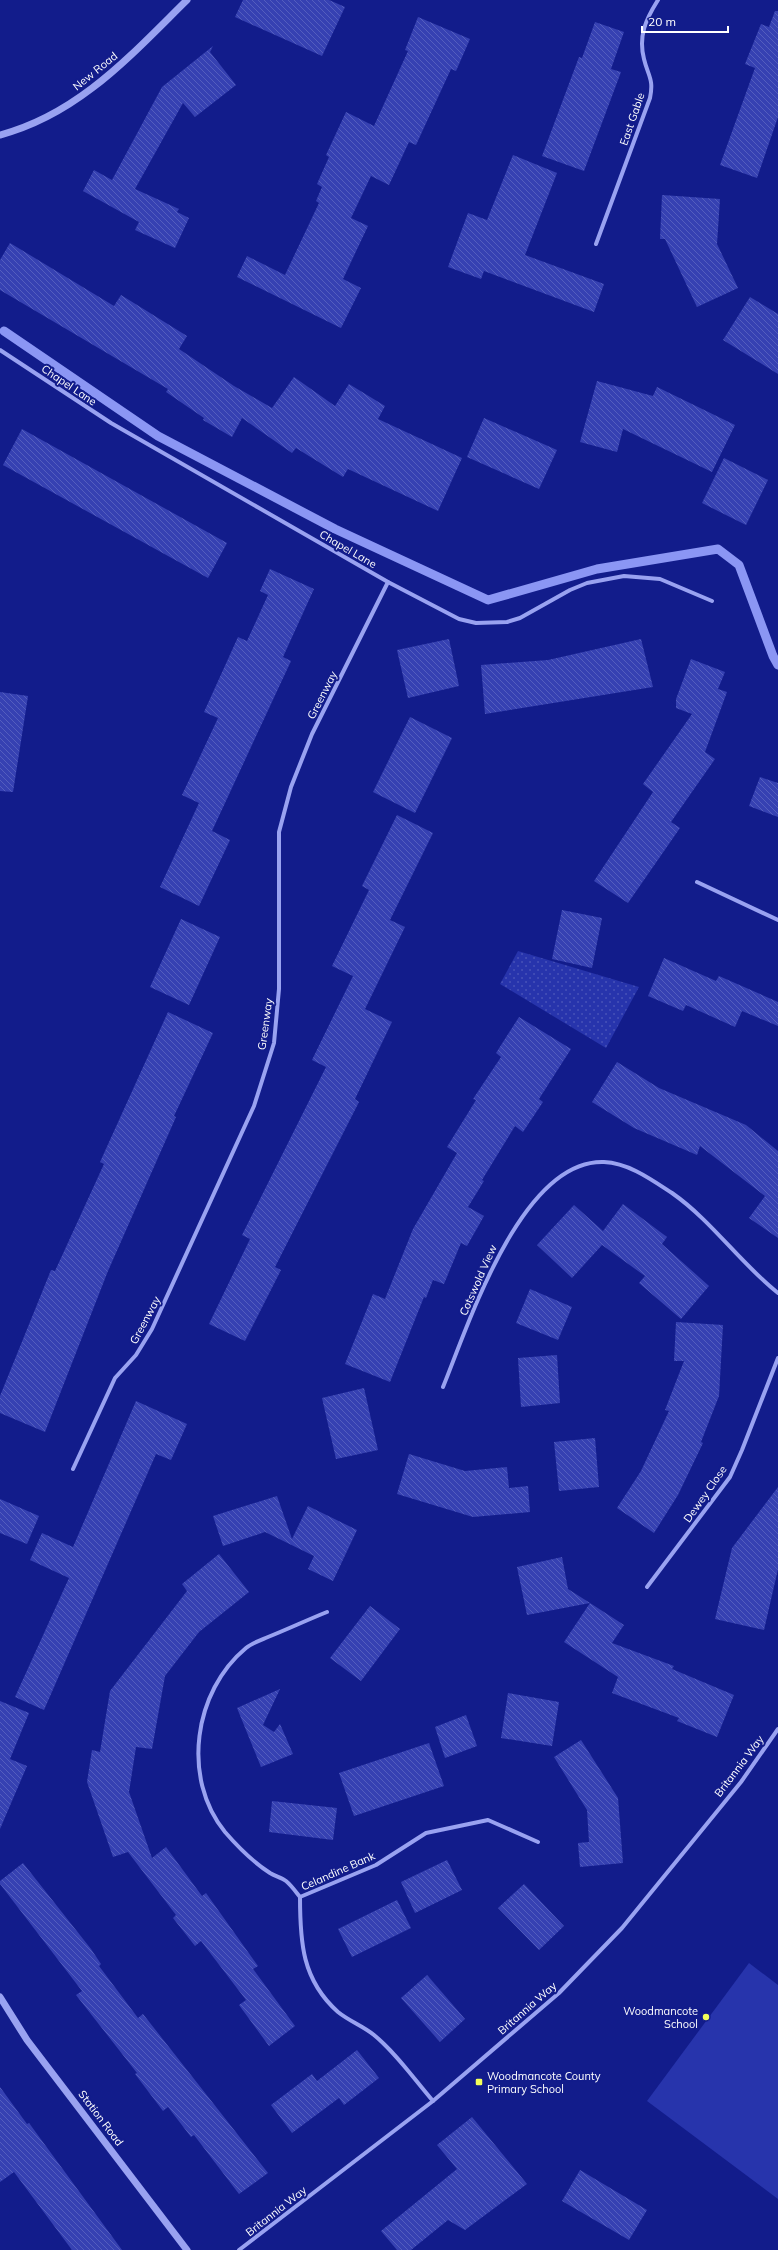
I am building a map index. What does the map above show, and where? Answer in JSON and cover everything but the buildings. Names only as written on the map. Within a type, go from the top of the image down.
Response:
[{"type":"street","name":"New Road","points":[[0,135],[37,122],[85,95],[107,78],[187,0]]},
{"type":"street","name":"East Gable","points":[[596,244],[650,98],[653,85],[644,60],[641,43],[644,27],[658,0]]},
{"type":"street","name":"Chapel Lane","points":[[0,350],[111,423],[388,582],[460,619],[476,624],[494,624],[520,618],[570,590],[606,578],[624,576],[660,579],[712,601]]},
{"type":"street","name":"Greenway","points":[[73,1469],[115,1378],[136,1355],[152,1329],[254,1106],[274,1042],[279,989],[279,832],[291,787],[312,734],[388,582]]},
{"type":"street","points":[[697,882],[778,920]]},
{"type":"street","name":"Cotswold View","points":[[443,1387],[487,1277],[501,1249],[534,1202],[561,1176],[580,1166],[604,1162],[620,1165],[650,1179],[673,1194],[698,1215],[762,1280],[778,1293]]},
{"type":"street","name":"Dewey Close","points":[[646,1587],[730,1477],[778,1358]]},
{"type":"street","name":"Celandine Bank","points":[[327,1612],[247,1646],[230,1663],[216,1682],[206,1704],[200,1727],[198,1749],[204,1792],[213,1812],[224,1830],[254,1861],[286,1881],[300,1897],[300,1934],[303,1952],[308,1969],[316,1986],[338,2011],[373,2035],[391,2052],[433,2101]]},
{"type":"street","name":"Britannia Way","points":[[239,2250],[433,2101],[559,1993],[622,1928],[741,1782],[778,1729]]},
{"type":"street","name":"Celandine Bank","points":[[300,1897],[376,1865],[426,1833],[488,1820],[538,1842]]},
{"type":"street","name":"Station Road","points":[[0,1997],[27,2040],[187,2250]]},
{"type":"shaded area","points":[[518,951],[639,987],[606,1048],[500,984]]},
{"type":"shaded area","points":[[749,1963],[778,1985],[778,2199],[647,2101]]},
{"type":"waterway","points":[[4,331],[158,436],[335,529],[488,600],[597,569],[718,549],[739,565],[773,656],[778,665]]},
{"type":"place","name":"Woodmancote School","points":[[706,2017]]},
{"type":"place","name":"Woodmancote County Primary School","points":[[479,2082]]}]
